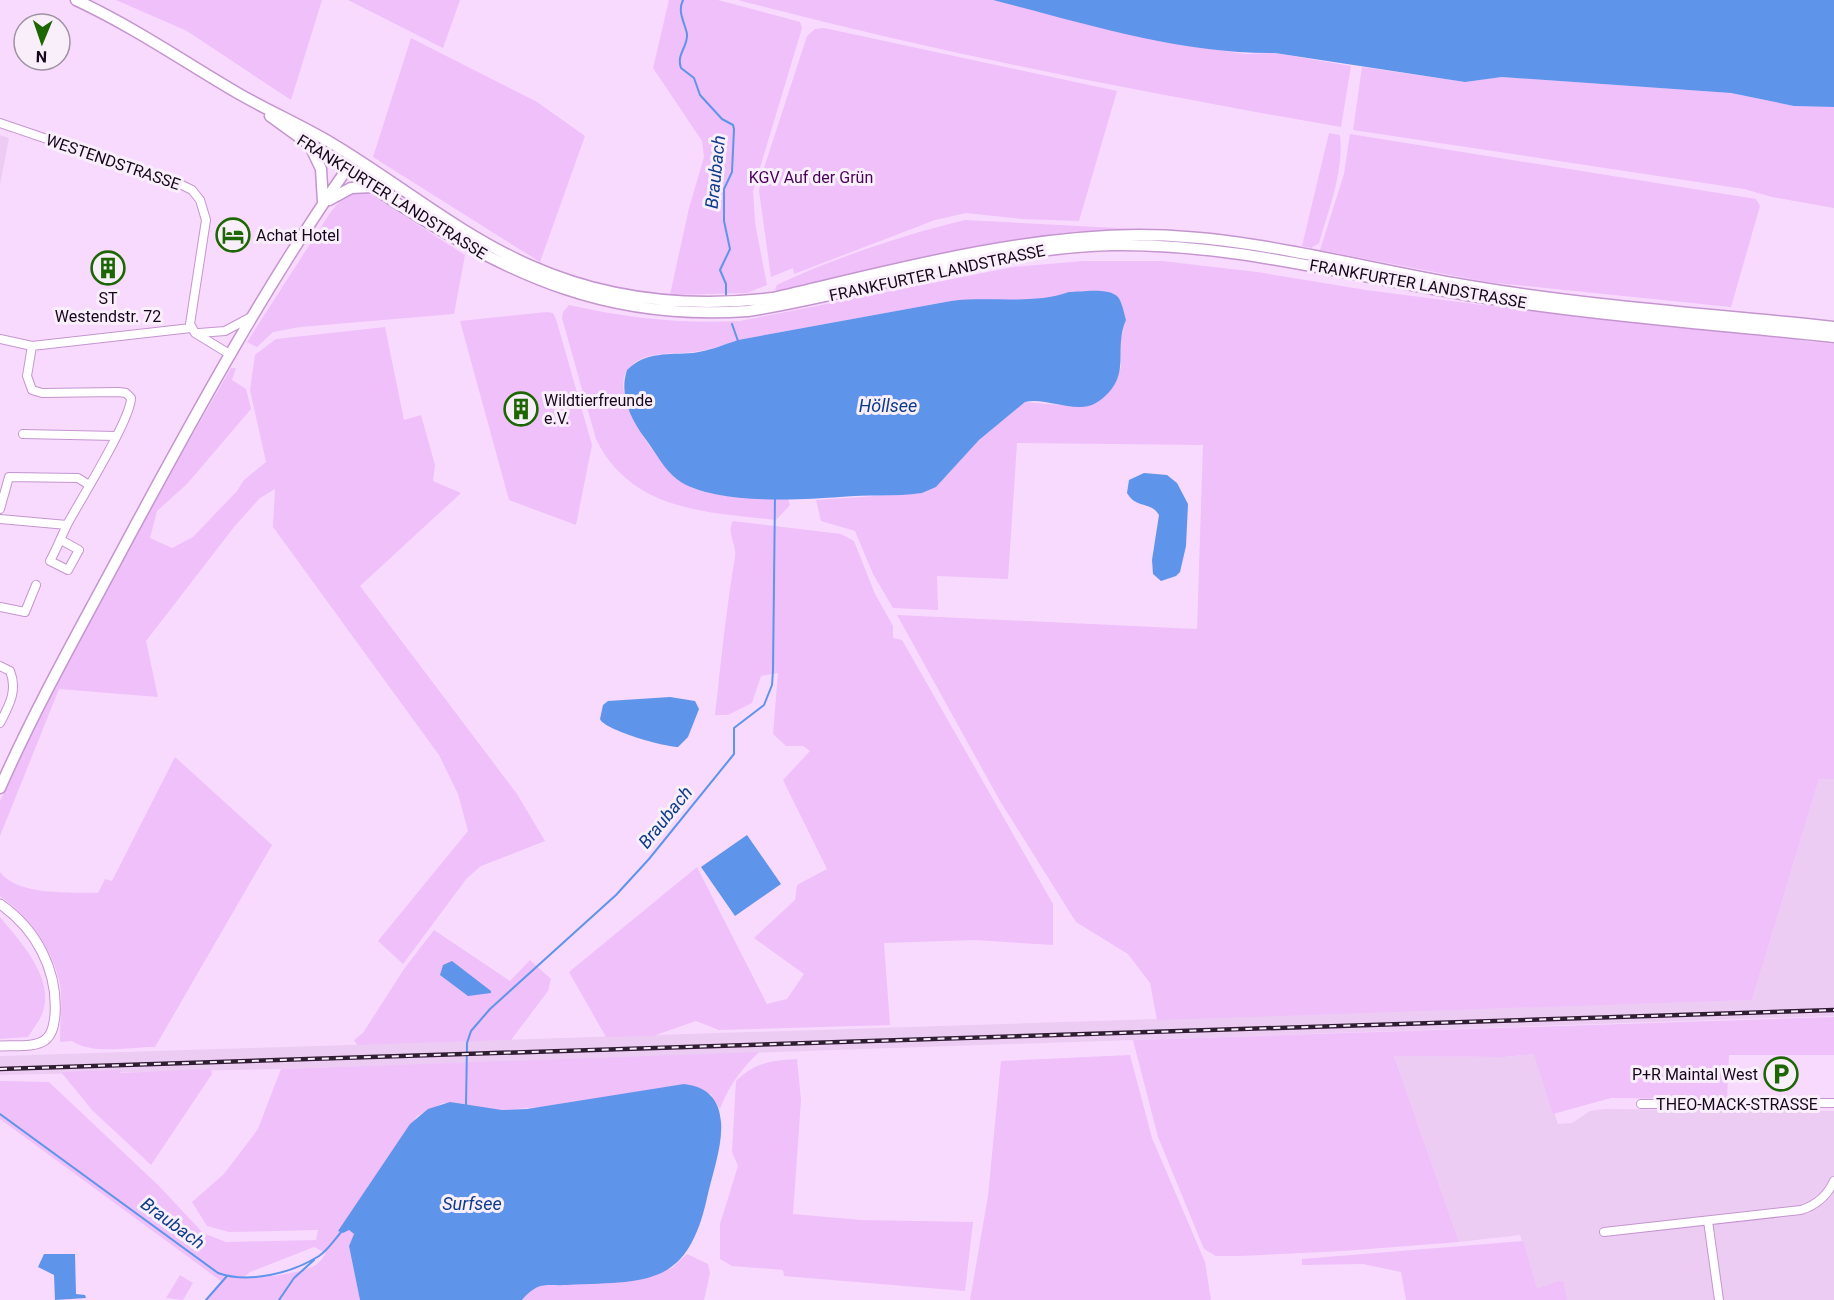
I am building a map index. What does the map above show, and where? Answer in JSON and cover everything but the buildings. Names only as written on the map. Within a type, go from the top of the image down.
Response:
[{"type":"main road","name":"FRANKFURTER LANDSTRASSE","points":[[76,0],[187,60],[238,93],[346,171],[472,249],[534,279],[605,302],[679,313],[722,313],[776,307],[1028,252],[1081,246],[1141,245],[1259,256],[1508,302],[1834,337]]},
{"type":"main road","name":"FRANKFURTER LANDSTRASSE","points":[[238,93],[355,158],[452,221],[528,265],[587,286],[663,301],[704,303],[773,297],[1034,241],[1142,235],[1212,240],[1507,292],[1834,327]]},
{"type":"main road","points":[[309,146],[321,169],[323,203]]},
{"type":"main road","points":[[0,788],[29,723],[177,447],[323,203],[355,158]]},
{"type":"main road","points":[[323,203],[351,188],[372,187]]},
{"type":"street","name":"WESTENDSTRASSE","points":[[0,123],[171,180],[196,195],[205,212],[206,228],[189,318],[193,331]]},
{"type":"street","points":[[0,339],[32,346],[193,331],[214,334],[225,331],[255,314]]},
{"type":"street","points":[[193,331],[231,355]]},
{"type":"street","points":[[32,346],[27,376],[32,390],[42,393],[119,392],[130,395],[130,407],[61,540]]},
{"type":"street","points":[[23,434],[116,436]]},
{"type":"street","points":[[0,509],[9,477],[78,478],[89,485]]},
{"type":"street","points":[[0,519],[67,525]]},
{"type":"street","points":[[0,607],[25,612],[36,585]]},
{"type":"street","points":[[0,666],[10,671],[13,690],[9,706],[0,723]]},
{"type":"street","points":[[0,904],[20,921],[39,946],[52,974],[55,1000],[52,1029],[45,1040],[34,1044],[0,1046]]},
{"type":"street","name":"THEO-MACK-STRASSE","points":[[1641,1104],[1834,1103]]},
{"type":"street","points":[[1604,1232],[1810,1207],[1826,1195],[1834,1181]]},
{"type":"street","points":[[1708,1221],[1719,1300]]},
{"type":"shaded area","points":[[0,135],[9,138],[0,185]]},
{"type":"shaded area","points":[[1819,779],[1834,779],[1834,1016],[281,1069],[0,1075],[0,1056],[1752,1000]]},
{"type":"shaded area","points":[[1535,1054],[1558,1124],[1572,1123],[1590,1111],[1604,1109],[1834,1111],[1834,1300],[1567,1300],[1564,1282],[1537,1290],[1520,1235],[1459,1242],[1394,1056],[1504,1057]]},
{"type":"green space","points":[[116,0],[322,0],[291,100],[187,31]]},
{"type":"green space","points":[[348,0],[460,0],[443,48]]},
{"type":"green space","points":[[669,0],[718,0],[800,22],[802,28],[753,191],[755,223],[767,285],[747,293],[670,295],[689,208],[704,157],[702,141],[653,68]]},
{"type":"green space","points":[[738,0],[993,0],[1166,42],[1245,54],[1275,53],[1351,66],[1341,127],[1189,100],[962,54]]},
{"type":"green space","name":"KGV Auf der Grün","points":[[824,28],[1117,91],[1079,221],[1022,219],[966,213],[935,220],[794,274],[793,268],[771,277],[759,191],[762,174],[807,36],[815,29]]},
{"type":"green space","points":[[411,38],[537,102],[585,136],[540,262],[373,157]]},
{"type":"green space","points":[[1362,67],[1465,82],[1502,77],[1731,93],[1794,106],[1834,107],[1834,208],[1772,197],[1744,189],[1353,130]]},
{"type":"green space","points":[[1329,133],[1340,135],[1338,176],[1319,243],[1311,248],[1302,246]]},
{"type":"green space","points":[[1350,134],[1756,199],[1760,206],[1731,307],[1487,282],[1320,250],[1344,174]]},
{"type":"green space","points":[[357,190],[368,193],[465,255],[454,314],[300,327],[273,332],[257,347],[247,342],[330,213],[343,197]]},
{"type":"green space","points":[[965,220],[1214,233],[1301,249],[1181,235],[779,293],[775,289],[777,285],[798,275],[845,257],[918,232]]},
{"type":"green space","points":[[1083,261],[1162,261],[1257,272],[1366,290],[1482,305],[1834,344],[1834,779],[1819,779],[1752,1000],[1157,1020],[1150,983],[1128,954],[1076,922],[1000,801],[897,615],[1197,629],[1203,445],[1017,443],[1008,579],[937,576],[938,610],[893,608],[873,574],[855,531],[821,521],[816,500],[922,493],[936,487],[979,440],[1025,402],[1083,407],[1121,368],[1121,338],[1126,320],[1115,294],[1087,291],[1041,299],[951,301],[738,340],[700,351],[654,355],[632,365],[624,377],[624,394],[630,412],[640,432],[668,468],[682,481],[704,492],[728,496],[788,499],[790,505],[776,520],[723,514],[673,504],[629,481],[611,463],[596,439],[562,318],[563,312],[569,305],[654,319],[696,322],[740,321],[1013,267]]},
{"type":"green space","points":[[553,313],[556,319],[592,445],[576,525],[509,500],[460,321]]},
{"type":"green space","points":[[385,327],[404,420],[421,415],[435,465],[433,481],[461,493],[360,586],[517,794],[545,841],[481,866],[467,878],[403,964],[378,941],[468,831],[458,794],[439,755],[273,527],[275,489],[260,498],[234,527],[146,641],[158,697],[59,689],[0,836],[0,801],[53,688],[137,531],[231,368],[236,368],[232,380],[246,389],[251,409],[187,484],[157,511],[150,538],[172,548],[193,537],[237,491],[244,480],[266,462],[250,390],[255,355],[276,339]]},
{"type":"green space","points":[[733,521],[841,534],[854,541],[875,594],[893,626],[893,638],[902,640],[1053,904],[1053,945],[975,940],[884,943],[890,1025],[719,1030],[696,1021],[653,1036],[606,1037],[569,972],[697,867],[767,1004],[787,999],[804,974],[754,938],[795,900],[797,885],[827,869],[783,780],[810,751],[803,746],[786,746],[773,734],[778,673],[761,676],[752,703],[728,715],[715,715],[735,557],[731,534]]},
{"type":"green space","points":[[175,757],[272,845],[155,1047],[100,1049],[72,1041],[60,1042],[61,991],[54,964],[48,950],[31,925],[0,896],[0,872],[8,880],[31,889],[98,893],[105,879],[112,881]]},
{"type":"green space","points":[[0,917],[32,959],[43,983],[45,996],[43,1012],[28,1037],[0,1039]]},
{"type":"green space","points":[[434,930],[510,981],[530,960],[551,979],[548,991],[511,1040],[357,1045],[354,1040],[363,1033],[404,969]]},
{"type":"green space","points":[[1834,1017],[1834,1055],[1729,1055],[1727,1099],[1611,1098],[1553,1114],[1534,1054],[1504,1057],[1394,1056],[1459,1242],[1239,1256],[1216,1256],[1204,1249],[1158,1137],[1133,1040]]},
{"type":"green space","points":[[759,1052],[736,1078],[720,1109],[711,1094],[502,1110],[443,1103],[417,1116],[339,1231],[343,1233],[349,1230],[354,1234],[349,1246],[360,1300],[205,1300],[221,1281],[0,1119],[0,1081],[49,1082],[159,1186],[203,1233],[226,1242],[316,1240],[318,1230],[229,1232],[207,1226],[192,1202],[224,1174],[258,1129],[281,1069]],"holes":[[[314,1247],[326,1253],[317,1264],[303,1270],[259,1278],[243,1278],[250,1272]]]},
{"type":"green space","points":[[1130,1055],[1152,1138],[1205,1262],[1211,1300],[970,1300],[988,1196],[1001,1061]]},
{"type":"green space","points":[[797,1059],[801,1100],[793,1214],[861,1220],[973,1222],[965,1291],[784,1276],[783,1270],[732,1266],[720,1259],[720,1224],[738,1166],[732,1152],[736,1081],[757,1066]]},
{"type":"green space","points":[[211,1069],[212,1074],[151,1165],[92,1110],[61,1072],[121,1070],[120,1073]]},
{"type":"green space","points":[[1523,1241],[1537,1289],[1558,1281],[1564,1282],[1567,1300],[1406,1300],[1401,1272],[1363,1264],[1302,1265],[1302,1259]]},
{"type":"green space","points":[[687,1254],[708,1264],[710,1273],[704,1300],[522,1300],[532,1289],[547,1283],[563,1285],[627,1281],[672,1268]]},
{"type":"green space","points":[[180,1275],[193,1283],[183,1300],[166,1298]]},
{"type":"water","points":[[993,0],[1834,0],[1834,107],[1794,106],[1731,93],[1502,77],[1465,82],[1275,53],[1239,52],[1168,43]]},
{"type":"water","name":"Höllsee","points":[[1069,292],[1108,292],[1118,297],[1121,302],[1126,320],[1122,331],[1120,370],[1112,389],[1098,402],[1084,407],[1038,401],[1025,402],[979,440],[936,487],[922,493],[780,500],[712,494],[693,488],[678,480],[664,466],[639,430],[630,414],[625,397],[627,370],[650,357],[699,352],[738,340],[951,301],[1040,298]]},
{"type":"water","points":[[1144,473],[1167,475],[1177,483],[1188,504],[1186,546],[1180,572],[1176,576],[1161,581],[1153,574],[1152,560],[1159,515],[1152,508],[1135,501],[1127,493],[1129,480]]},
{"type":"water","points":[[670,697],[695,701],[699,709],[688,737],[678,747],[623,733],[600,719],[603,705],[608,701]]},
{"type":"water","points":[[747,835],[781,884],[735,916],[701,867]]},
{"type":"water","points":[[452,961],[491,993],[468,996],[440,975],[443,965]]},
{"type":"water","name":"Surfsee","points":[[684,1084],[705,1091],[718,1106],[721,1122],[720,1140],[699,1227],[688,1249],[675,1264],[660,1274],[620,1282],[542,1286],[533,1290],[522,1300],[360,1300],[349,1246],[354,1234],[349,1230],[343,1233],[338,1231],[410,1124],[428,1109],[450,1102],[502,1110],[527,1109]]},
{"type":"water","points":[[44,1254],[75,1254],[76,1294],[85,1295],[86,1298],[55,1300],[54,1275],[38,1267]]},
{"type":"waterway","name":"Braubach","points":[[683,0],[681,13],[687,39],[680,59],[681,68],[694,78],[700,95],[722,119],[733,125],[734,129],[732,172],[724,189],[724,221],[730,249],[720,270],[726,284],[726,295]]},
{"type":"waterway","points":[[732,324],[738,341]]},
{"type":"waterway","name":"Braubach","points":[[466,1106],[467,1043],[471,1031],[490,1009],[616,895],[649,859],[734,754],[734,728],[764,705],[772,685],[773,671],[775,495]]},
{"type":"waterway","name":"Braubach","points":[[0,1114],[218,1273],[256,1277],[283,1272],[319,1256],[342,1231]]},
{"type":"waterway","points":[[279,1300],[294,1278],[314,1260]]},
{"type":"waterway","points":[[206,1300],[227,1276]]},
{"type":"railway","points":[[0,1069],[1834,1010]]},
{"type":"place","name":"Achat Hotel","points":[[233,235]]},
{"type":"place","name":"ST Westendstr. 72","points":[[108,268]]},
{"type":"place","name":"Wildtierfreunde e.V.","points":[[521,409]]},
{"type":"place","name":"P+R Maintal West","points":[[1781,1074]]}]
